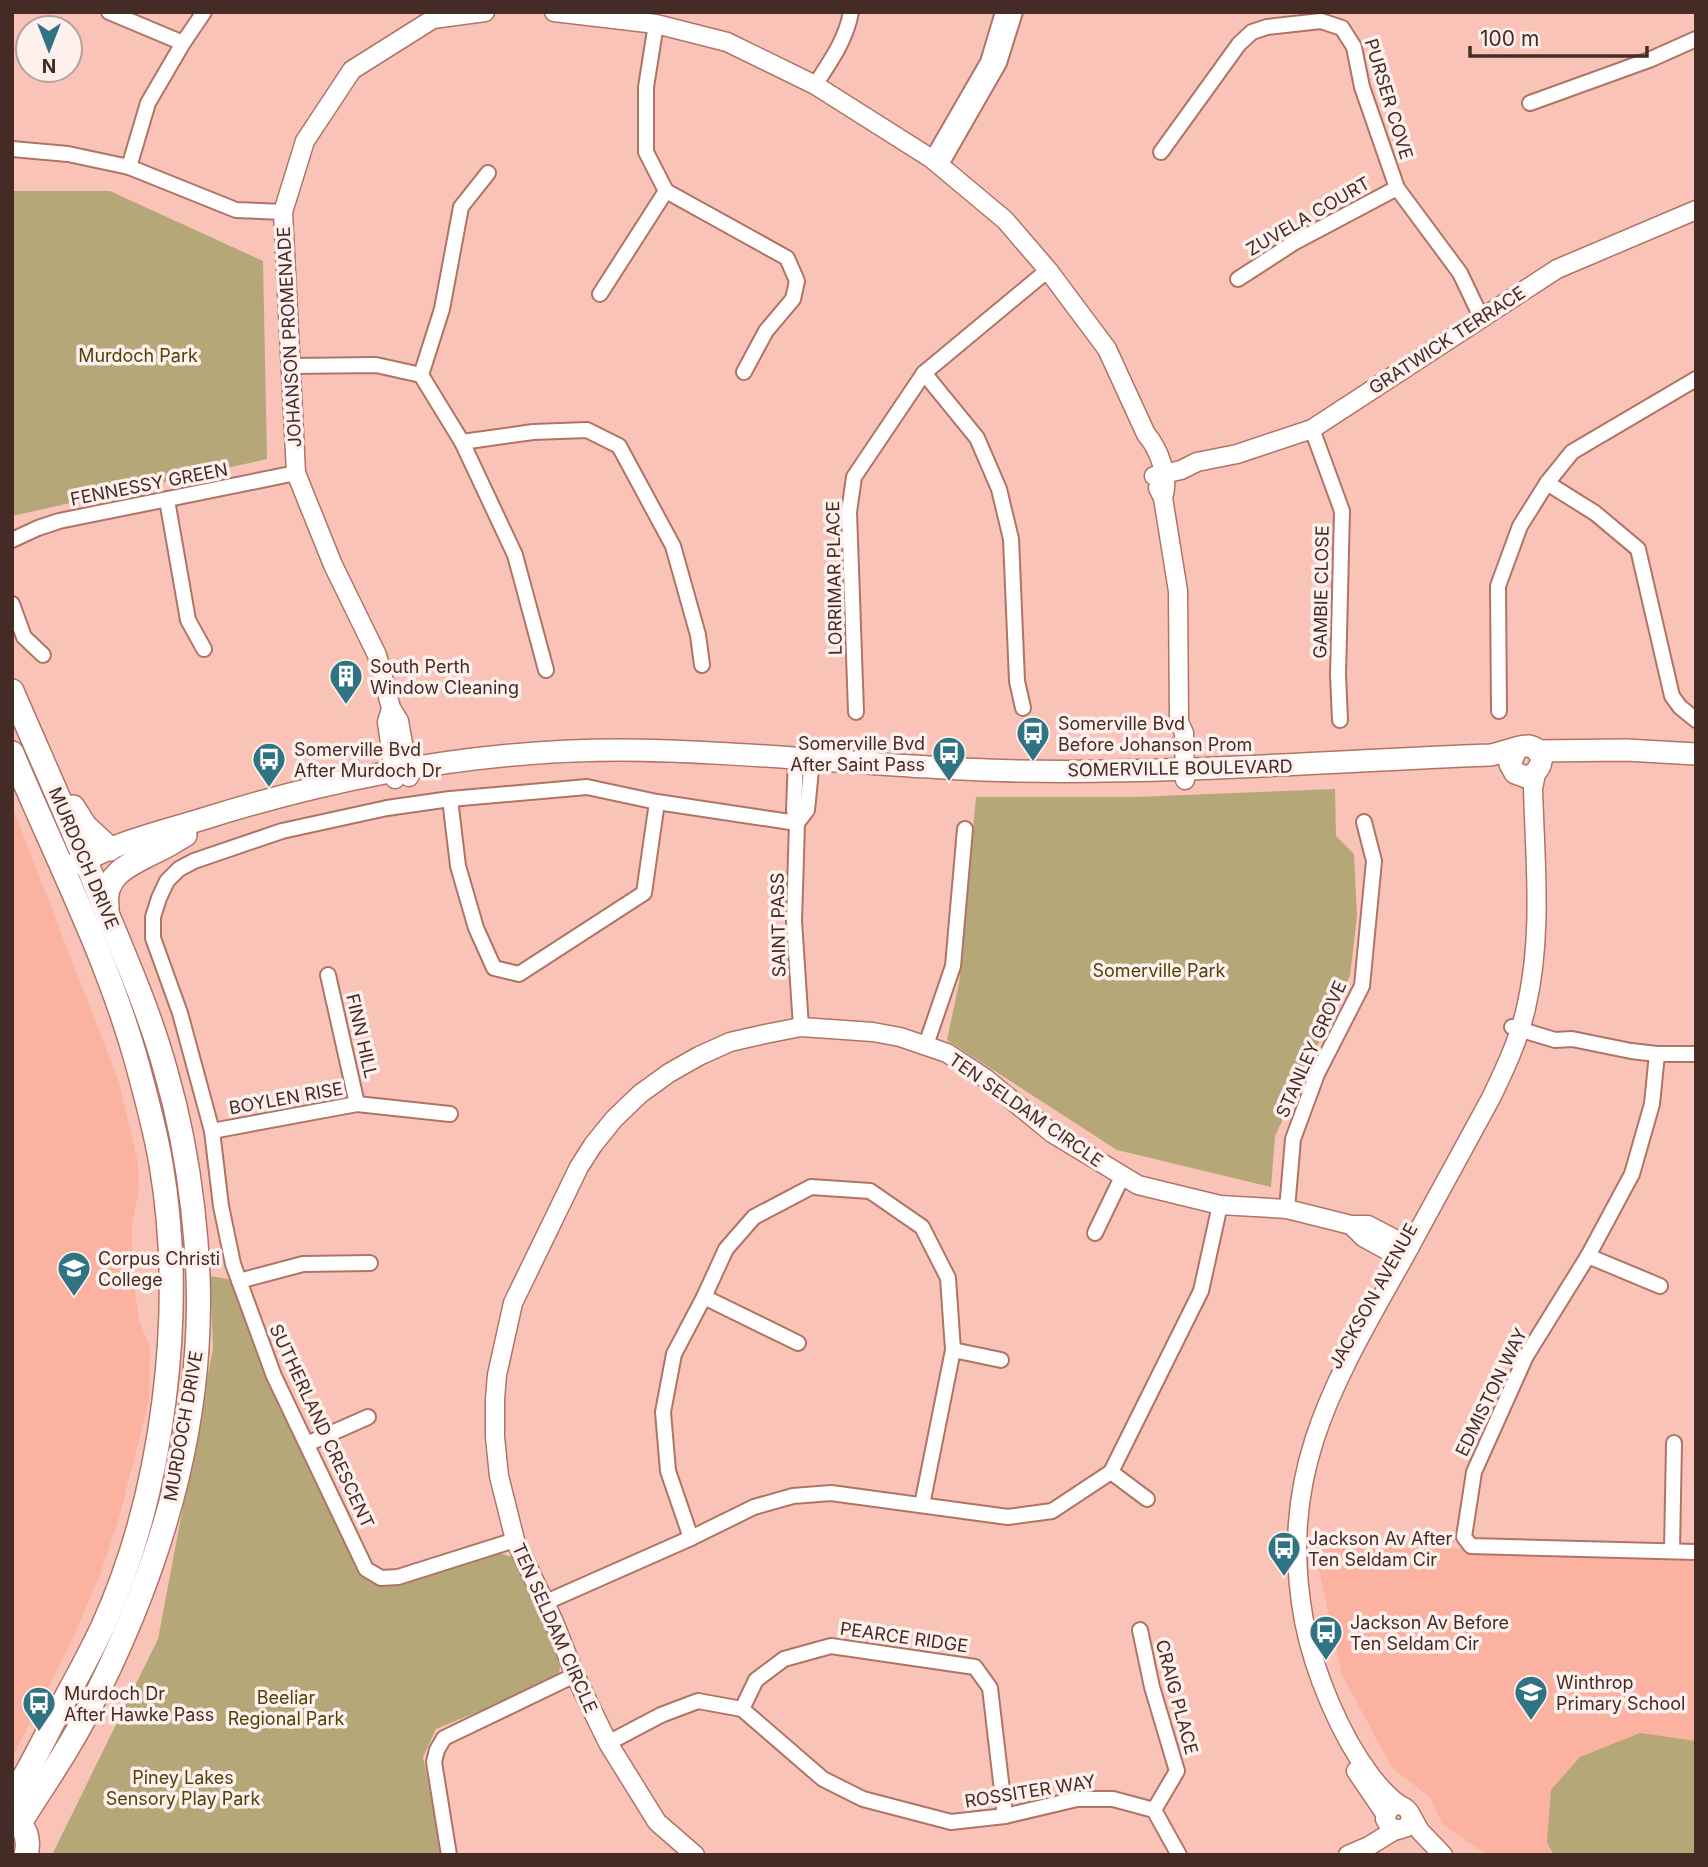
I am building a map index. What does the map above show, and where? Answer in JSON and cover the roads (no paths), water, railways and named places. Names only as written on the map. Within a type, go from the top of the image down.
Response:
[{"type":"main road","name":"MURDOCH DRIVE","points":[[12,691],[88,865],[150,1019],[167,1073],[182,1134],[196,1247],[197,1350],[184,1440],[164,1526],[147,1576],[117,1651],[87,1714],[58,1765],[16,1821]]},
{"type":"main road","points":[[27,725],[63,793],[85,826],[110,849]]},
{"type":"main road","name":"SOMERVILLE BOULEVARD","points":[[1179,775],[1490,755],[1529,746],[1529,768]]},
{"type":"main road","name":"SOMERVILLE BOULEVARD","points":[[1529,768],[1626,750],[1696,754]]},
{"type":"main road","name":"MURDOCH DRIVE","points":[[12,753],[120,1008],[142,1080],[161,1165],[170,1248],[168,1370],[151,1476],[126,1565],[103,1625],[12,1797]]},
{"type":"main road","name":"SOMERVILLE BOULEVARD","points":[[88,865],[110,849],[265,799],[401,773],[538,762],[618,760],[804,764],[949,778],[1179,775],[1460,765],[1529,768],[1592,759],[1639,759],[1696,764]]},
{"type":"main road","name":"SOMERVILLE BOULEVARD","points":[[65,875],[88,865],[185,835],[401,773]]},
{"type":"main road","points":[[108,915],[107,887],[114,878],[130,863],[185,835]]},
{"type":"main road","points":[[16,1821],[28,1837],[26,1855]]},
{"type":"street","points":[[109,12],[183,43]]},
{"type":"street","points":[[128,167],[148,103],[204,12]]},
{"type":"street","name":"JOHANSON PROMENADE","points":[[401,773],[387,722],[391,708],[377,655],[333,565],[296,473],[283,212],[306,141],[352,70],[432,16],[485,12]]},
{"type":"street","points":[[554,12],[656,24],[727,43],[815,85],[936,163],[1005,220],[1048,270],[1107,349],[1146,434],[1155,444],[1158,471],[1167,487],[1163,498],[1178,591],[1179,722],[1172,733],[1179,775]]},
{"type":"street","points":[[815,85],[834,56],[848,26],[851,12]]},
{"type":"street","points":[[936,163],[988,62],[1003,12]]},
{"type":"street","points":[[936,163],[999,64],[1015,12]]},
{"type":"street","name":"PURSER COVE","points":[[1161,152],[1239,44],[1252,32],[1267,27],[1321,21],[1342,28],[1354,47],[1362,87],[1396,188],[1460,273],[1481,317]]},
{"type":"street","points":[[656,24],[646,87],[646,152],[666,191],[787,258],[797,282],[793,299],[766,331],[744,372]]},
{"type":"street","points":[[1530,103],[1649,60],[1696,39]]},
{"type":"street","points":[[12,149],[68,154],[128,167],[236,210],[283,212]]},
{"type":"street","points":[[421,375],[442,309],[461,207],[488,173]]},
{"type":"street","name":"ZUVELA COURT","points":[[1238,279],[1294,242],[1396,188]]},
{"type":"street","points":[[600,294],[666,191]]},
{"type":"street","name":"GRATWICK TERRACE","points":[[1158,471],[1180,461],[1198,462],[1237,454],[1312,429],[1557,269],[1696,211]]},
{"type":"street","name":"LORRIMAR PLACE","points":[[856,712],[849,512],[854,477],[924,373],[1048,270]]},
{"type":"street","points":[[292,366],[376,365],[421,375],[462,442],[515,555],[546,670]]},
{"type":"street","points":[[924,373],[977,438],[999,489],[1011,539],[1017,681],[1023,708]]},
{"type":"street","points":[[1499,711],[1499,586],[1520,526],[1547,483],[1572,452],[1696,379]]},
{"type":"street","name":"GAMBIE CLOSE","points":[[1312,429],[1342,511],[1338,675],[1340,720]]},
{"type":"street","points":[[462,442],[533,432],[587,430],[619,446],[673,546],[698,635],[702,665]]},
{"type":"street","name":"FENNESSY GREEN","points":[[12,540],[59,521],[296,473]]},
{"type":"street","points":[[1547,483],[1595,513],[1638,549],[1672,696],[1680,708],[1696,720]]},
{"type":"street","points":[[167,500],[188,620],[204,649]]},
{"type":"street","points":[[12,604],[24,636],[43,655]]},
{"type":"street","name":"SAINT PASS","points":[[800,1027],[794,921],[797,823],[807,810],[804,764]]},
{"type":"street","name":"JACKSON AVENUE","points":[[1430,1855],[1396,1819],[1357,1755],[1318,1672],[1304,1623],[1297,1542],[1303,1481],[1320,1417],[1349,1355],[1483,1097],[1517,1024],[1531,981],[1536,942],[1533,788],[1529,768]]},
{"type":"street","name":"SUTHERLAND CRESCENT","points":[[514,1540],[398,1577],[387,1579],[366,1569],[274,1376],[233,1264],[221,1206],[212,1131],[180,1013],[153,938],[153,918],[159,898],[167,881],[179,869],[194,861],[282,831],[387,808],[450,799],[587,787],[657,802],[797,823]]},
{"type":"street","points":[[450,799],[458,866],[476,928],[494,968],[519,974],[645,893],[657,802]]},
{"type":"street","name":"STANLEY GROVE","points":[[1287,1209],[1293,1139],[1317,1074],[1362,986],[1374,861],[1364,822]]},
{"type":"street","points":[[926,1045],[953,966],[965,829]]},
{"type":"street","name":"FINN HILL","points":[[328,975],[357,1104]]},
{"type":"street","points":[[1517,1024],[1558,1030],[1572,1039],[1657,1054],[1696,1054]]},
{"type":"street","name":"TEN SELDAM CIRCLE","points":[[695,1855],[657,1822],[608,1742],[575,1675],[514,1540],[499,1476],[495,1437],[497,1375],[513,1303],[566,1190],[593,1145],[614,1119],[640,1094],[669,1073],[730,1042],[800,1027],[873,1032],[926,1045],[947,1054],[985,1078],[1052,1132],[1138,1185],[1220,1205],[1287,1209],[1351,1224],[1363,1237],[1403,1251]]},
{"type":"street","name":"EDMISTON WAY","points":[[1657,1054],[1652,1104],[1632,1174],[1588,1256],[1526,1356],[1474,1472],[1464,1537],[1471,1546],[1696,1552]]},
{"type":"street","name":"BOYLEN RISE","points":[[212,1131],[357,1104],[450,1114]]},
{"type":"street","points":[[1095,1233],[1122,1177]]},
{"type":"street","points":[[691,1538],[668,1471],[663,1412],[674,1354],[726,1249],[754,1217],[811,1187],[870,1191],[922,1227],[948,1278],[953,1350],[922,1505]]},
{"type":"street","points":[[544,1603],[754,1507],[793,1496],[831,1493],[1008,1517],[1052,1511],[1111,1472],[1201,1291],[1220,1205]]},
{"type":"street","points":[[1588,1256],[1660,1286]]},
{"type":"street","points":[[239,1281],[303,1264],[370,1263]]},
{"type":"street","points":[[704,1297],[797,1343]]},
{"type":"street","points":[[953,1350],[1001,1360]]},
{"type":"street","points":[[307,1444],[368,1417]]},
{"type":"street","points":[[1672,1551],[1674,1443]]},
{"type":"street","points":[[1111,1472],[1147,1499]]},
{"type":"street","name":"CRAIG PLACE","points":[[1140,1630],[1152,1687],[1177,1771],[1154,1810]]},
{"type":"street","name":"PEARCE RIDGE","points":[[742,1709],[756,1680],[785,1659],[831,1646],[975,1667],[990,1688],[1005,1816]]},
{"type":"street","points":[[450,1855],[434,1762],[444,1738],[575,1675]]},
{"type":"street","points":[[608,1742],[661,1715],[698,1701],[742,1709]]},
{"type":"street","name":"ROSSITER WAY","points":[[742,1709],[824,1779],[863,1799],[951,1822],[1005,1816],[1077,1799],[1113,1798],[1154,1810]]},
{"type":"street","points":[[1154,1810],[1179,1855]]},
{"type":"street","points":[[1354,1852],[1369,1846],[1396,1819]]},
{"type":"street","name":"JACKSON AVENUE","points":[[1396,1819],[1422,1833],[1443,1855]]},
{"type":"place","name":"South Perth Window Cleaning","points":[[346,706]]},
{"type":"place","name":"Somerville Bvd Before Johanson Prom","points":[[1033,763]]},
{"type":"place","name":"Somerville Bvd After Saint Pass","points":[[949,783]]},
{"type":"place","name":"Somerville Bvd After Murdoch Dr","points":[[269,789]]},
{"type":"place","name":"Corpus Christi College","points":[[74,1298]]},
{"type":"place","name":"Jackson Av After Ten Seldam Cir","points":[[1284,1578]]},
{"type":"place","name":"Jackson Av Before Ten Seldam Cir","points":[[1326,1662]]},
{"type":"place","name":"Winthrop Primary School","points":[[1531,1722]]},
{"type":"place","name":"Murdoch Dr After Hawke Pass","points":[[39,1733]]},
{"type":"park label","name":"Murdoch Park","points":[[138,355]]},
{"type":"park label","name":"Somerville Park","points":[[1159,970]]},
{"type":"park label","name":"Beeliar Regional Park","points":[[286,1707]]},
{"type":"park label","name":"Piney Lakes Sensory Play Park","points":[[183,1788]]}]
